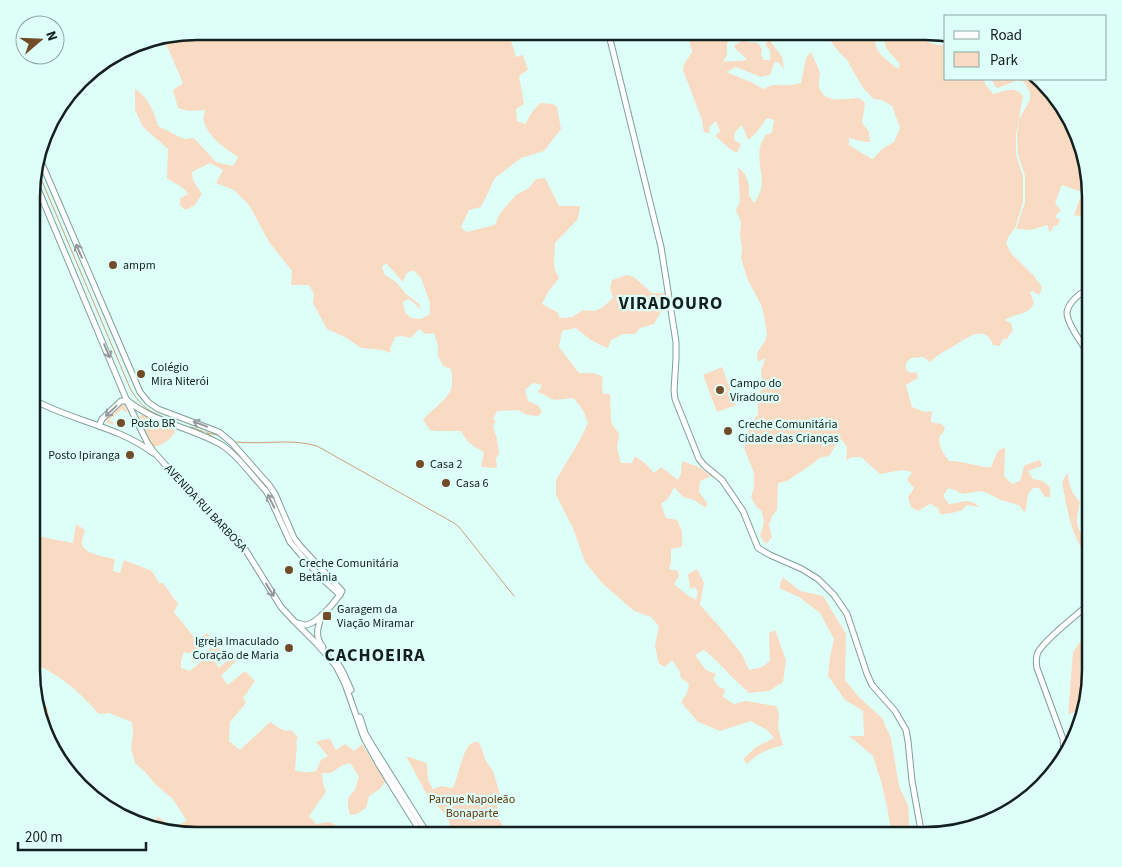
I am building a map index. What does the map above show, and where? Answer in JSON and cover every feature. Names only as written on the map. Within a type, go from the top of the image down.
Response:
[{"type":"main road","points":[[610,40],[661,247],[674,325],[676,359],[674,390],[694,449],[700,461],[722,480],[737,502],[758,548],[770,556],[818,579],[829,588],[847,614],[872,685],[894,711],[906,730],[912,781],[920,827]]},
{"type":"main road","points":[[43,167],[140,392],[148,402],[158,408],[220,432],[232,443],[275,494],[294,538],[341,593]]},
{"type":"main road","name":"AVENIDA RUI BARBOSA","points":[[40,194],[127,401],[147,442],[195,498],[240,541],[281,607],[317,644],[338,671],[348,692],[364,738],[417,827]]},
{"type":"main road","points":[[1082,292],[1067,312],[1072,326],[1082,342]]},
{"type":"main road","points":[[99,426],[102,419],[121,401],[127,401],[145,413],[222,445],[230,451],[266,491],[290,542],[319,576],[341,593]]},
{"type":"main road","name":"AVENIDA RUI BARBOSA","points":[[40,403],[125,436],[160,458]]},
{"type":"main road","points":[[137,423],[138,416],[145,413]]},
{"type":"main road","points":[[174,414],[184,429]]},
{"type":"main road","points":[[294,621],[307,625],[322,615],[341,593]]},
{"type":"main road","points":[[1063,743],[1037,668],[1036,657],[1049,640],[1082,610]]},
{"type":"main road","points":[[322,615],[317,633],[320,644],[339,665],[346,677],[372,745],[423,827]]},
{"type":"green space","points":[[187,40],[511,40],[516,57],[523,55],[528,70],[519,76],[524,104],[516,109],[517,121],[525,124],[540,103],[553,104],[557,107],[561,129],[544,151],[521,158],[495,178],[481,207],[469,210],[461,227],[466,232],[495,225],[500,213],[516,195],[529,188],[536,179],[545,178],[559,206],[580,206],[578,219],[555,243],[555,270],[559,278],[548,292],[542,304],[557,312],[560,318],[572,317],[583,310],[595,311],[613,298],[610,288],[612,280],[627,275],[634,277],[652,293],[667,293],[670,307],[660,313],[654,324],[640,328],[635,334],[623,334],[611,340],[608,348],[591,340],[576,328],[562,331],[559,347],[579,373],[593,373],[603,377],[603,394],[610,394],[612,424],[619,434],[617,448],[621,463],[632,463],[635,456],[654,473],[661,467],[678,480],[682,461],[699,467],[712,476],[700,481],[699,492],[707,503],[706,508],[694,500],[683,497],[674,487],[668,498],[661,504],[666,518],[677,520],[682,531],[682,547],[671,549],[669,569],[678,571],[679,576],[674,584],[696,600],[698,592],[695,587],[690,589],[688,574],[697,569],[704,583],[700,605],[742,654],[749,670],[762,667],[770,661],[769,633],[775,630],[786,660],[783,682],[769,691],[749,693],[704,650],[695,655],[706,670],[716,674],[713,679],[719,687],[725,689],[723,697],[734,704],[745,701],[776,706],[779,713],[778,728],[783,745],[764,752],[747,764],[743,759],[756,747],[774,738],[767,730],[751,721],[720,731],[698,722],[681,702],[687,693],[689,684],[681,678],[679,670],[672,660],[665,667],[659,664],[655,646],[659,626],[651,617],[634,611],[602,583],[585,562],[573,528],[556,495],[556,480],[588,423],[586,416],[573,398],[554,400],[538,392],[542,385],[533,383],[525,390],[528,401],[539,406],[542,412],[538,416],[527,415],[518,410],[497,411],[493,419],[496,421],[493,426],[499,453],[496,459],[497,468],[481,467],[484,452],[471,444],[461,431],[430,430],[423,420],[446,397],[452,384],[451,369],[443,366],[438,356],[438,345],[434,333],[425,334],[419,329],[411,338],[395,337],[390,349],[391,353],[361,348],[345,337],[327,329],[313,303],[314,294],[309,285],[291,285],[292,271],[269,242],[249,205],[234,190],[216,183],[223,170],[210,163],[192,172],[193,180],[202,194],[195,205],[186,210],[180,206],[180,198],[188,194],[167,178],[168,149],[143,127],[135,110],[135,89],[144,96],[150,105],[158,126],[184,139],[194,138],[216,162],[233,166],[238,157],[218,142],[206,128],[204,122],[205,110],[188,111],[178,108],[173,90],[183,83],[166,43]],"holes":[[[386,263],[403,282],[406,274],[413,270],[421,278],[430,303],[430,314],[421,319],[411,318],[405,312],[403,302],[408,299],[421,310],[419,304],[406,294],[396,282],[385,275],[382,267]]]},
{"type":"green space","points":[[689,40],[729,40],[727,43],[727,55],[723,62],[747,60],[734,46],[741,41],[758,43],[762,49],[761,55],[764,60],[770,61],[770,50],[766,46],[766,43],[770,40],[782,57],[784,69],[775,61],[770,75],[761,77],[736,67],[726,72],[763,89],[772,85],[801,83],[806,58],[811,52],[820,74],[819,86],[825,96],[835,99],[859,98],[865,103],[862,123],[869,132],[870,142],[849,138],[849,145],[873,159],[882,149],[894,142],[900,128],[892,106],[882,100],[874,99],[863,88],[847,60],[830,40],[875,40],[877,50],[898,69],[900,64],[886,48],[884,40],[926,40],[930,43],[944,45],[944,80],[984,80],[993,94],[1005,90],[1013,90],[1023,96],[1016,134],[1016,155],[1023,176],[1023,202],[1015,228],[1006,243],[1010,252],[1034,276],[1042,287],[1040,294],[1033,291],[1030,292],[1034,303],[1031,307],[1025,312],[1005,320],[1011,323],[1013,330],[1007,339],[1003,339],[1000,346],[993,345],[990,338],[985,335],[975,334],[938,355],[930,362],[923,357],[911,358],[906,363],[906,370],[911,373],[917,372],[918,378],[906,385],[912,407],[925,412],[932,411],[931,422],[945,427],[940,435],[939,442],[949,461],[991,467],[998,451],[1005,447],[1004,476],[1012,484],[1020,481],[1024,466],[1040,460],[1042,466],[1028,471],[1033,479],[1043,481],[1050,487],[1050,497],[1045,497],[1039,488],[1033,488],[1028,494],[1026,510],[1024,512],[1020,506],[981,491],[962,494],[948,488],[943,496],[949,504],[969,501],[979,507],[967,505],[961,511],[940,514],[938,508],[930,504],[918,511],[911,507],[908,497],[914,488],[907,480],[912,472],[902,470],[880,474],[861,457],[853,457],[846,460],[847,447],[842,440],[838,442],[829,456],[819,458],[787,481],[778,483],[777,510],[772,516],[769,525],[772,537],[766,544],[760,536],[764,523],[762,512],[755,505],[751,497],[754,487],[754,473],[744,448],[750,426],[758,414],[762,382],[761,371],[765,358],[758,362],[757,353],[767,335],[762,307],[747,278],[741,258],[741,222],[736,210],[740,202],[738,167],[745,174],[749,185],[749,195],[754,203],[759,195],[762,182],[760,147],[765,135],[772,133],[774,120],[767,118],[757,132],[748,140],[742,125],[735,132],[734,140],[741,144],[737,153],[715,136],[720,131],[716,121],[709,127],[710,133],[704,132],[702,120],[683,70],[684,64],[692,52]]},
{"type":"green space","points":[[992,80],[1018,80],[998,88],[995,87]]},
{"type":"green space","points":[[1018,80],[1029,80],[1036,86],[1061,119],[1070,137],[1079,167],[1082,192],[1062,185],[1055,203],[1061,210],[1055,217],[1060,220],[1050,233],[1047,225],[1031,230],[1016,229],[1025,202],[1025,176],[1018,155],[1017,134],[1019,119],[1030,100],[1030,92],[1024,82]]},
{"type":"green space","points":[[1082,192],[1082,217],[1074,215]]},
{"type":"green space","name":"Campo do Viradouro","points":[[722,367],[736,405],[717,412],[703,375]]},
{"type":"green space","points":[[121,405],[125,405],[126,413],[122,409],[109,420],[114,423],[113,425],[106,422],[106,419]]},
{"type":"green space","points":[[141,415],[174,427],[174,433],[163,443],[154,446],[147,438],[138,419]]},
{"type":"green space","points":[[1068,472],[1071,488],[1080,502],[1077,520],[1082,535],[1082,550],[1070,520],[1062,482]]},
{"type":"green space","points":[[76,524],[85,530],[82,542],[86,549],[95,554],[115,559],[113,571],[120,573],[124,560],[152,571],[159,583],[163,583],[178,604],[174,612],[197,641],[207,633],[210,637],[201,646],[196,660],[191,663],[193,654],[184,652],[181,668],[190,671],[195,667],[206,656],[213,641],[222,651],[214,660],[219,668],[230,658],[236,661],[221,676],[228,685],[245,671],[255,681],[243,698],[246,703],[230,722],[229,741],[240,750],[270,722],[283,730],[291,730],[298,737],[296,742],[295,770],[300,772],[316,771],[321,760],[328,756],[316,742],[330,739],[336,750],[345,744],[354,751],[362,744],[386,781],[380,789],[369,796],[366,808],[357,814],[350,815],[348,798],[355,790],[359,776],[350,763],[341,766],[331,773],[322,773],[326,792],[309,816],[316,824],[329,822],[336,825],[335,827],[187,827],[157,822],[158,816],[165,822],[172,824],[187,821],[172,798],[157,786],[135,763],[131,749],[132,722],[109,713],[99,714],[77,692],[40,667],[40,537],[73,543]]},
{"type":"green space","points":[[783,577],[800,591],[823,596],[846,634],[845,680],[859,697],[882,718],[891,738],[899,786],[908,805],[909,827],[890,827],[881,781],[873,756],[849,736],[864,736],[863,711],[845,700],[828,676],[834,639],[820,613],[799,597],[779,588]]},
{"type":"green space","points":[[1082,641],[1082,680],[1079,700],[1076,712],[1068,714],[1073,652]]},
{"type":"green space","points":[[44,703],[48,708],[50,723],[45,710]]},
{"type":"green space","name":"Parque Napoleão Bonaparte","points":[[479,742],[486,761],[493,771],[500,794],[496,815],[504,827],[450,827],[448,817],[428,797],[406,756],[427,763],[428,780],[433,789],[441,786],[453,788],[462,760],[470,745]]},
{"type":"waterway","points":[[41,179],[130,388],[139,401],[149,410],[177,422]]},
{"type":"waterway","points":[[191,427],[204,432]]},
{"type":"waterway","points":[[206,432],[215,439]]},
{"type":"waterway","points":[[208,433],[217,435]]},
{"type":"waterway","points":[[236,442],[297,442],[317,446],[454,523],[514,596]]},
{"type":"waterway","points":[[269,492],[283,520]]},
{"type":"waterway","points":[[293,541],[299,548]]},
{"type":"waterway","points":[[303,553],[332,584]]},
{"type":"place","name":"ampm","points":[[113,265]]},
{"type":"place","name":"Colégio Mira Niterói","points":[[141,374]]},
{"type":"place","name":"Campo do Viradouro","points":[[720,390]]},
{"type":"place","name":"Posto BR","points":[[121,423]]},
{"type":"place","name":"Creche Comunitária Cidade das Crianças","points":[[728,431]]},
{"type":"place","name":"Posto Ipiranga","points":[[130,455]]},
{"type":"place","name":"Casa 2","points":[[420,464]]},
{"type":"place","name":"Casa 6","points":[[446,483]]},
{"type":"place","name":"Creche Comunitária Betânia","points":[[289,570]]},
{"type":"place","name":"Garagem da Viação Miramar","points":[[327,616]]},
{"type":"place","name":"Igreja Imaculado Coração de Maria","points":[[289,648]]},
{"type":"district","name":"VIRADOURO","points":[[671,303]]},
{"type":"district","name":"CACHOEIRA","points":[[375,655]]}]
